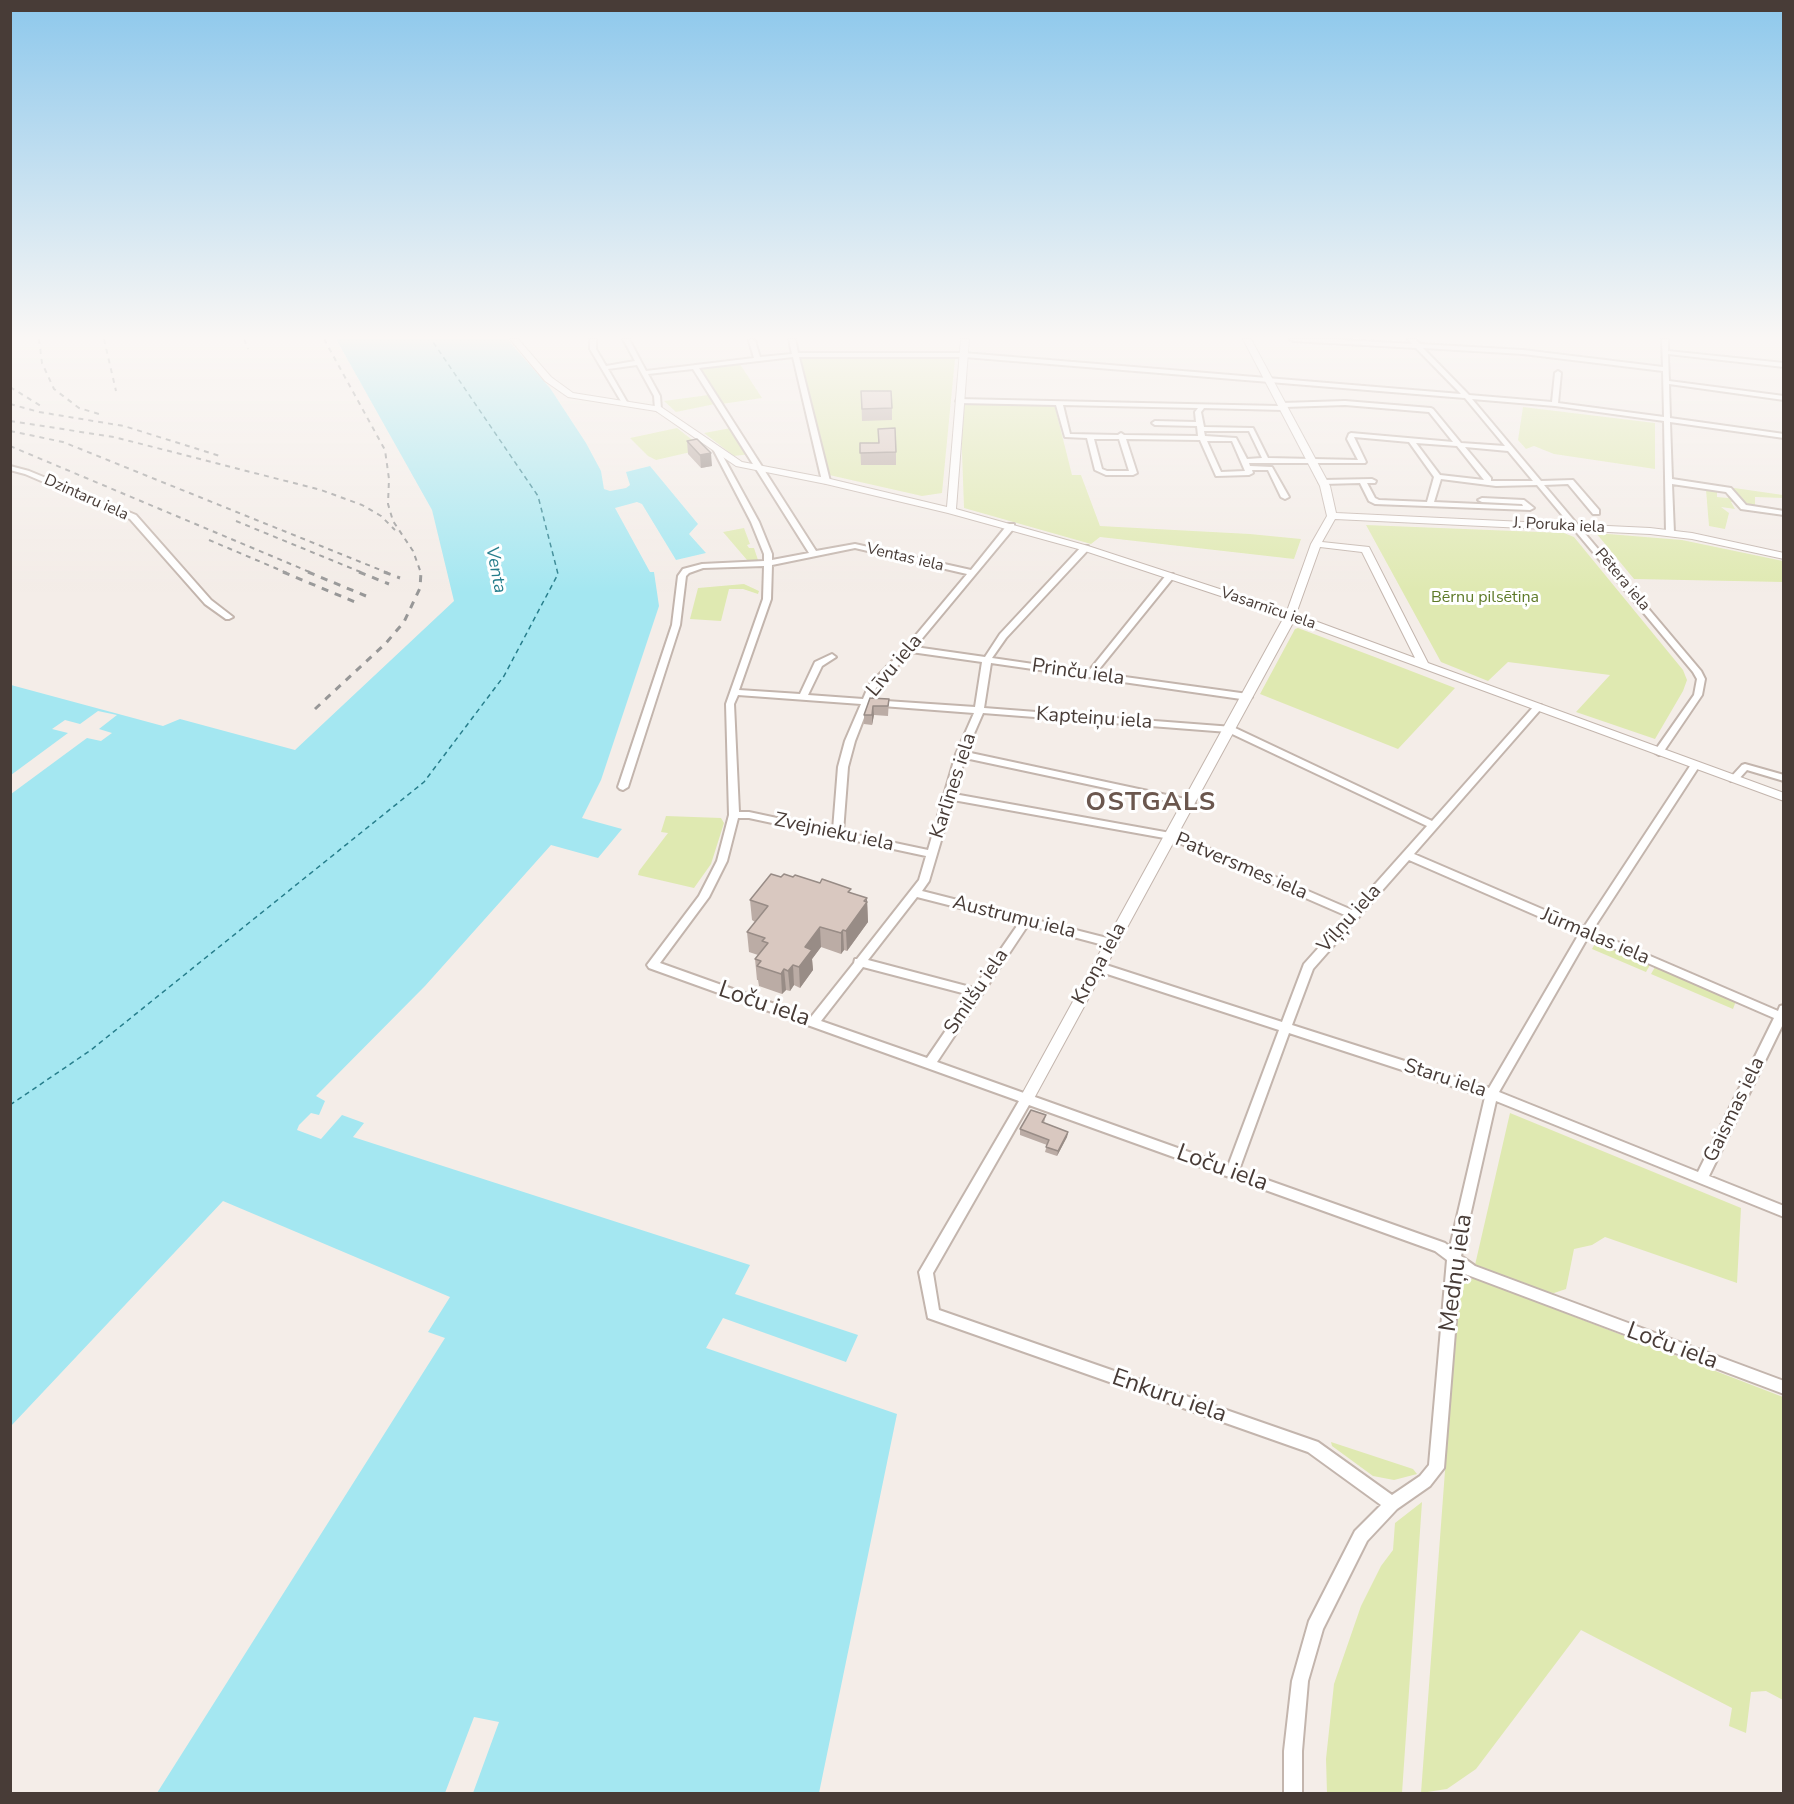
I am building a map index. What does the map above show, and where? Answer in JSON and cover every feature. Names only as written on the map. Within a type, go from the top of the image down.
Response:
[{"type":"street","name":"Vasarnīcu iela","points":[[679,423],[739,464],[826,481],[951,511],[1085,548],[1291,616],[1784,797]]},
{"type":"street","points":[[732,423],[814,554]]},
{"type":"street","points":[[812,423],[826,481]]},
{"type":"street","points":[[951,511],[958,423]]},
{"type":"street","points":[[1063,423],[1066,436],[1121,435],[1202,438],[1234,439],[1249,474],[1219,474],[1202,438],[1199,423]]},
{"type":"street","points":[[1157,423],[1251,429],[1266,460]]},
{"type":"street","points":[[1292,423],[1323,482],[1332,516]]},
{"type":"street","points":[[1441,423],[1488,480],[1486,483]]},
{"type":"street","name":"Pētera iela","points":[[1490,423],[1697,671],[1701,679],[1698,695],[1659,752]]},
{"type":"street","points":[[1665,423],[1670,533]]},
{"type":"street","points":[[1689,423],[1784,436]]},
{"type":"street","points":[[1090,436],[1099,470],[1106,473],[1133,473],[1121,435]]},
{"type":"street","points":[[1323,482],[1375,483],[1350,439],[1351,435],[1511,448]]},
{"type":"street","points":[[1410,440],[1438,477],[1486,483],[1570,482],[1596,512]]},
{"type":"street","points":[[716,449],[755,522],[770,563],[767,599],[729,709],[734,815]]},
{"type":"street","points":[[1247,465],[1266,460],[1363,462]]},
{"type":"street","points":[[1247,465],[1270,468],[1285,497]]},
{"type":"street","name":"Dzintaru iela","points":[[10,468],[27,472],[133,517],[208,602],[230,617]]},
{"type":"street","points":[[728,473],[735,469],[751,468]]},
{"type":"street","points":[[1430,503],[1438,477]]},
{"type":"street","points":[[1362,481],[1372,499],[1378,502],[1524,502],[1530,508],[1483,503]]},
{"type":"street","points":[[1668,481],[1728,490],[1744,507],[1784,513]]},
{"type":"street","points":[[1474,482],[1483,503]]},
{"type":"street","points":[[1757,498],[1759,509]]},
{"type":"street","name":"J. Poruka iela","points":[[1332,516],[1670,533],[1784,556]]},
{"type":"street","name":"Kroņa iela","points":[[933,1314],[926,1272],[1026,1100],[1248,697],[1291,616],[1290,609],[1316,544],[1332,516]]},
{"type":"street","name":"Līvu iela","points":[[838,833],[843,767],[872,687],[909,649],[1011,526]]},
{"type":"street","points":[[1316,544],[1366,549],[1424,665]]},
{"type":"street","name":"Ventas iela","points":[[623,787],[676,625],[682,576],[686,571],[702,566],[770,563],[855,546],[971,572]]},
{"type":"street","name":"Karlīnes iela","points":[[814,1022],[924,881],[961,754],[979,711],[987,660],[1003,636],[1085,548]]},
{"type":"street","points":[[1090,675],[1170,576]]},
{"type":"street","name":"Prinču iela","points":[[909,649],[1248,697]]},
{"type":"street","points":[[803,697],[818,664],[832,657]]},
{"type":"street","name":"Kapteiņu iela","points":[[734,692],[1230,729],[1432,825]]},
{"type":"street","name":"Viļņu iela","points":[[1232,1173],[1308,967],[1538,707]]},
{"type":"street","points":[[961,754],[1190,803]]},
{"type":"street","name":"Medņu iela","points":[[1293,1794],[1293,1751],[1300,1681],[1315,1627],[1361,1536],[1392,1504],[1425,1481],[1436,1468],[1454,1259],[1492,1094],[1585,933],[1695,765]]},
{"type":"street","points":[[1734,779],[1741,768],[1745,767],[1784,778]]},
{"type":"street","name":"Patversmes iela","points":[[949,796],[1172,836],[1354,915]]},
{"type":"street","name":"Zvejnieku iela","points":[[734,815],[749,815],[933,854]]},
{"type":"street","name":"Loču iela","points":[[734,815],[722,861],[713,882],[653,965],[1440,1246],[1470,1270],[1572,1311],[1784,1388]]},
{"type":"street","name":"Jūrmalas iela","points":[[1407,855],[1585,933],[1782,1015]]},
{"type":"street","name":"Austrumu iela","points":[[916,893],[1111,943]]},
{"type":"street","name":"Smilšu iela","points":[[929,1064],[1026,921]]},
{"type":"street","points":[[859,962],[977,993]]},
{"type":"street","name":"Staru iela","points":[[1099,967],[1285,1029],[1492,1094],[1784,1212]]},
{"type":"street","name":"Gaismas iela","points":[[1701,1179],[1782,1015]]},
{"type":"street","name":"Enkuru iela","points":[[933,1314],[1313,1447],[1392,1504]]},
{"type":"green space","points":[[816,423],[949,423],[942,493],[922,496],[829,475]]},
{"type":"green space","points":[[961,423],[1059,423],[1072,475],[1081,475],[1100,526],[1301,539],[1294,559],[1100,537],[1091,544],[964,508]]},
{"type":"green space","points":[[1521,423],[1655,423],[1655,469],[1554,454],[1534,446],[1526,449],[1518,440]]},
{"type":"green space","points":[[677,428],[704,449],[656,460],[648,456],[630,438]]},
{"type":"green space","points":[[731,428],[750,454],[734,456],[704,433]]},
{"type":"green space","points":[[1679,480],[1783,495],[1783,498],[1755,497],[1755,505],[1749,505],[1731,490],[1734,489]]},
{"type":"green space","points":[[1690,487],[1717,490],[1717,497],[1728,498],[1727,493],[1736,501],[1731,502],[1735,509],[1721,507],[1729,513],[1725,529],[1709,526],[1706,490]]},
{"type":"green space","name":"Bērnu pilsētiņa","points":[[1366,525],[1564,533],[1574,537],[1683,670],[1687,680],[1683,691],[1655,739],[1576,712],[1610,675],[1508,662],[1488,681],[1441,662]]},
{"type":"green space","points":[[744,528],[750,544],[747,545],[749,548],[754,548],[758,560],[747,560],[723,532]]},
{"type":"green space","points":[[1596,533],[1682,540],[1783,561],[1783,582],[1634,579]]},
{"type":"green space","points":[[744,584],[759,591],[758,594],[743,589],[729,589],[721,621],[690,619],[698,588]]},
{"type":"green space","points":[[1298,628],[1455,688],[1398,749],[1260,694],[1295,629]]},
{"type":"green space","points":[[666,816],[721,818],[724,823],[711,864],[694,888],[638,875],[668,833],[661,832]]},
{"type":"green space","points":[[1596,942],[1650,965],[1646,972],[1592,949]]},
{"type":"green space","points":[[1655,967],[1736,1001],[1733,1009],[1651,974]]},
{"type":"green space","points":[[1510,1113],[1741,1208],[1737,1283],[1605,1237],[1592,1245],[1574,1249],[1566,1289],[1554,1293],[1544,1292],[1475,1265]]},
{"type":"green space","points":[[1474,1278],[1783,1397],[1783,1700],[1766,1691],[1751,1692],[1746,1733],[1729,1726],[1732,1708],[1581,1630],[1476,1769],[1447,1789],[1421,1793],[1459,1283]]},
{"type":"green space","points":[[1331,1442],[1413,1469],[1417,1474],[1394,1480],[1373,1476],[1332,1446]]},
{"type":"green space","points":[[1422,1502],[1402,1793],[1327,1793],[1326,1759],[1334,1684],[1361,1606],[1381,1566],[1393,1550],[1395,1523]]},
{"type":"water","name":"Venta","points":[[383,423],[573,423],[601,471],[604,489],[610,491],[626,488],[630,485],[626,472],[650,466],[698,524],[689,534],[706,553],[676,560],[642,504],[637,502],[615,508],[650,572],[654,572],[659,606],[601,780],[582,818],[622,829],[598,858],[551,845],[425,986],[316,1096],[325,1101],[319,1115],[311,1113],[297,1130],[321,1139],[342,1115],[364,1123],[353,1137],[750,1265],[735,1294],[858,1335],[846,1362],[723,1318],[706,1348],[897,1414],[819,1793],[473,1793],[499,1722],[474,1717],[445,1793],[157,1793],[445,1338],[428,1332],[450,1297],[223,1201],[11,1426],[11,685],[163,726],[180,719],[295,750],[454,601],[432,510]]},
{"type":"pier","points":[[98,711],[117,715],[99,729],[112,733],[101,741],[87,738],[11,794],[11,775],[68,733],[52,729],[65,720],[80,724]]},
{"type":"building","points":[[895,428],[896,452],[860,453],[860,443],[879,443],[878,429]]},
{"type":"building","points":[[697,439],[711,453],[700,455],[687,441]]},
{"type":"building","points":[[870,698],[889,699],[888,706],[873,706],[872,715],[864,715]]},
{"type":"building","points":[[771,874],[781,877],[784,874],[793,877],[795,875],[820,883],[822,879],[851,889],[848,892],[867,898],[864,901],[867,902],[846,931],[843,930],[841,933],[820,927],[805,947],[812,950],[799,967],[793,965],[788,971],[784,969],[781,974],[757,966],[761,961],[755,959],[768,943],[762,941],[765,938],[747,932],[768,906],[750,900]]},
{"type":"building","points":[[1031,1110],[1046,1115],[1042,1122],[1068,1132],[1058,1151],[1046,1147],[1049,1140],[1020,1129]]},
{"type":"ferry route","points":[[10,1105],[91,1050],[424,782],[504,676],[558,574],[538,496],[488,423]]},
{"type":"railway","points":[[24,423],[114,437],[321,490],[362,505],[381,516],[395,530]]},
{"type":"railway","points":[[107,423],[124,426],[223,457]]},
{"type":"railway","points":[[370,423],[385,450],[389,479],[388,504],[393,521],[413,551],[421,573]]},
{"type":"railway","points":[[10,431],[63,442],[388,573]]},
{"type":"railway","points":[[10,446],[312,573]]},
{"type":"railway","points":[[236,521],[363,573]]},
{"type":"railway","points":[[209,540],[287,573]]},
{"type":"railway","points":[[283,572],[355,602]]},
{"type":"railway","points":[[308,572],[366,596]]},
{"type":"railway","points":[[359,572],[389,584]]},
{"type":"railway","points":[[384,572],[400,578]]},
{"type":"railway","points":[[315,709],[386,643],[404,622],[420,588],[421,573]]},
{"type":"district","name":"OSTGALS","points":[[1151,804]]}]
